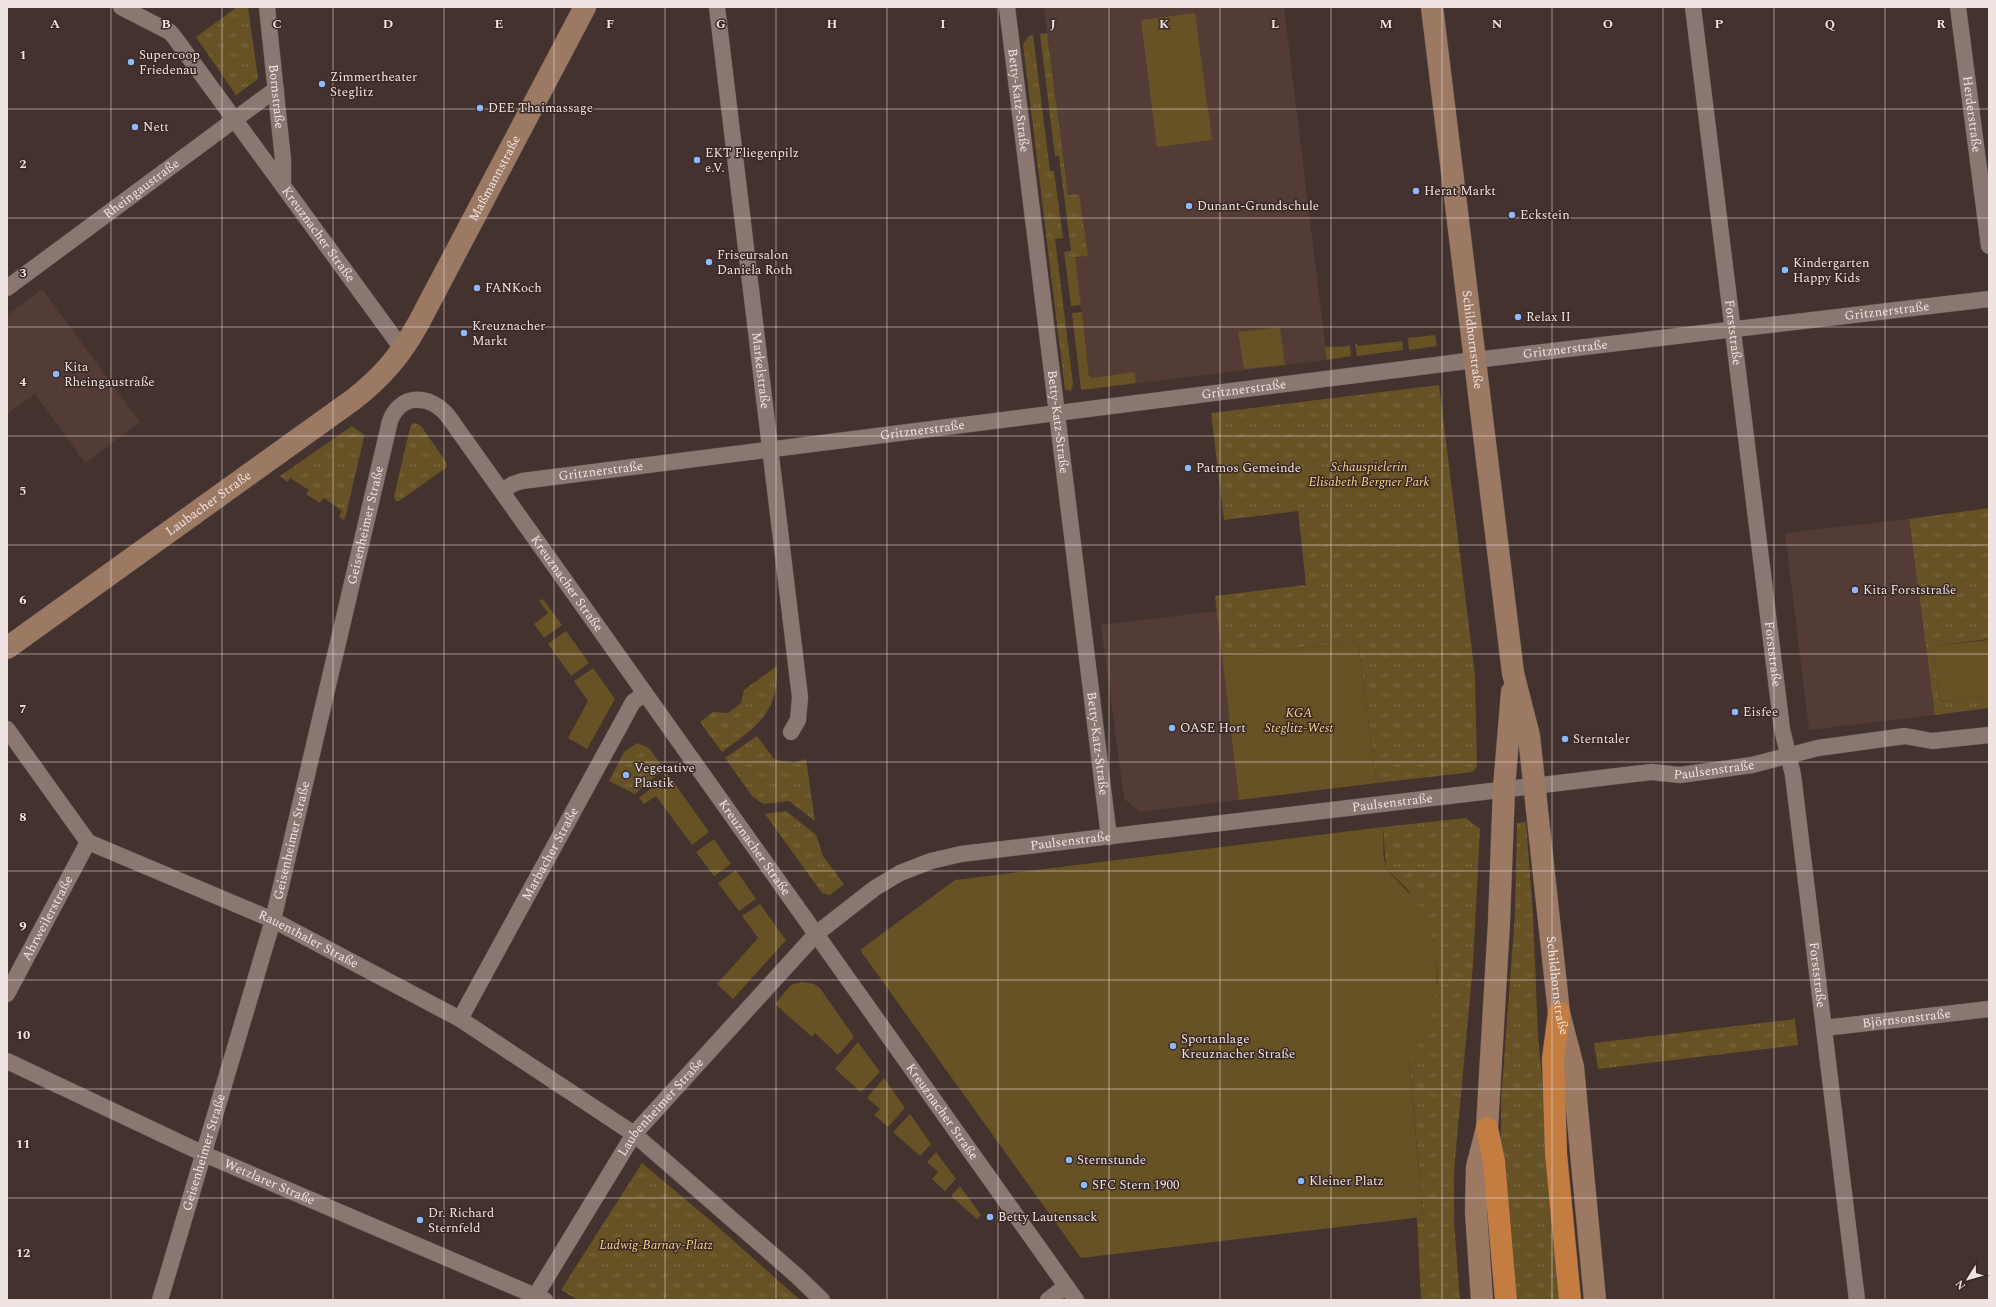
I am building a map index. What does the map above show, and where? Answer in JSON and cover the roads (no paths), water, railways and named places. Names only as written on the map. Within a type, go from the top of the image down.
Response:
[{"type":"highway","points":[[1559,1013],[1553,1059],[1556,1154],[1570,1300]]},
{"type":"highway","points":[[1487,1128],[1494,1161],[1506,1300]]},
{"type":"main road","name":"Maßmannstraße","points":[[403,350],[428,307],[585,7]]},
{"type":"main road","name":"Schildhornstraße","points":[[1432,7],[1513,673],[1529,736],[1559,1013],[1573,1066],[1596,1300]]},
{"type":"main road","name":"Laubacher Straße","points":[[7,648],[354,399],[382,375],[403,350]]},
{"type":"main road","name":"Schildhornstraße","points":[[1482,1300],[1476,1212],[1476,1167],[1487,1128],[1500,922],[1504,788],[1513,673]]},
{"type":"street","name":"Kreuznacher Straße","points":[[121,7],[173,35],[403,350]]},
{"type":"street","name":"Bornstraße","points":[[267,7],[284,160],[283,185]]},
{"type":"street","name":"Markelstraße","points":[[717,7],[800,697],[798,720],[791,732]]},
{"type":"street","name":"Betty-Katz-Straße","points":[[1007,7],[1109,837]]},
{"type":"street","name":"Forststraße","points":[[1693,7],[1782,730],[1787,756],[1793,775],[1857,1300]]},
{"type":"street","name":"Herderstraße","points":[[1958,7],[1989,246]]},
{"type":"street","name":"Rheingaustraße","points":[[7,288],[276,90]]},
{"type":"street","name":"Gritznerstraße","points":[[502,492],[513,484],[522,480],[770,450],[1475,360],[1989,299]]},
{"type":"street","name":"Geisenheimer Straße","points":[[160,1300],[273,920],[390,421],[395,412],[403,405],[418,399],[428,401]]},
{"type":"street","name":"Kreuznacher Straße","points":[[428,401],[440,407],[448,416],[644,694],[1076,1300]]},
{"type":"street","name":"Marbacher Straße","points":[[460,1019],[633,702],[644,694]]},
{"type":"street","points":[[7,729],[88,842]]},
{"type":"street","name":"Paulsenstraße","points":[[816,934],[889,879],[911,867],[931,860],[961,854],[1504,788],[1652,772],[1680,775],[1752,766],[1818,748],[1905,736],[1932,741],[1989,735]]},
{"type":"street","name":"Rauenthaler Straße","points":[[88,842],[273,920],[460,1019],[634,1134]]},
{"type":"street","name":"Ahrweilerstraße","points":[[7,994],[88,842]]},
{"type":"street","name":"Laubenheimer Straße","points":[[538,1298],[634,1134],[816,934]]},
{"type":"street","name":"Björnsonstraße","points":[[1824,1028],[1989,1009]]},
{"type":"street","name":"Wetzlarer Straße","points":[[7,1061],[204,1154],[538,1298]]},
{"type":"street","points":[[634,1134],[797,1276],[822,1300]]},
{"type":"street","points":[[1048,1300],[1066,1286]]},
{"type":"place","name":"Supercoop Friedenau","points":[[131,62]]},
{"type":"place","name":"Zimmertheater Steglitz","points":[[322,84]]},
{"type":"place","name":"DEE Thaimassage","points":[[480,108]]},
{"type":"place","name":"Nett","points":[[135,127]]},
{"type":"place","name":"EKT Fliegenpilz e.V.","points":[[697,160]]},
{"type":"place","name":"Herat Markt","points":[[1416,191]]},
{"type":"place","name":"Dunant-Grundschule","points":[[1189,206]]},
{"type":"place","name":"Eckstein","points":[[1512,215]]},
{"type":"place","name":"Friseursalon Daniela Roth","points":[[709,262]]},
{"type":"place","name":"Kindergarten Happy Kids","points":[[1785,270]]},
{"type":"place","name":"FANKoch","points":[[477,288]]},
{"type":"place","name":"Relax II","points":[[1518,317]]},
{"type":"place","name":"Kreuznacher Markt","points":[[464,333]]},
{"type":"place","name":"Kita Rheingaustraße","points":[[56,374]]},
{"type":"place","name":"Patmos Gemeinde","points":[[1188,468]]},
{"type":"place","name":"Kita Forststraße","points":[[1855,590]]},
{"type":"place","name":"Eisfee","points":[[1735,712]]},
{"type":"place","name":"OASE Hort","points":[[1172,728]]},
{"type":"place","name":"Sterntaler","points":[[1565,739]]},
{"type":"place","name":"Vegetative Plastik","points":[[626,775]]},
{"type":"place","name":"Sportanlage Kreuznacher Straße","points":[[1173,1046]]},
{"type":"place","name":"Sternstunde","points":[[1069,1160]]},
{"type":"place","name":"Kleiner Platz","points":[[1301,1181]]},
{"type":"place","name":"SFC Stern 1900","points":[[1084,1185]]},
{"type":"place","name":"Betty Lautensack","points":[[990,1217]]},
{"type":"place","name":"Dr. Richard Sternfeld","points":[[420,1220]]},
{"type":"park label","name":"Schauspielerin Elisabeth Bergner Park","points":[[1369,474]]},
{"type":"park label","name":"KGA Steglitz-West","points":[[1299,720]]},
{"type":"park label","name":"Ludwig-Barnay-Platz","points":[[656,1245]]}]
